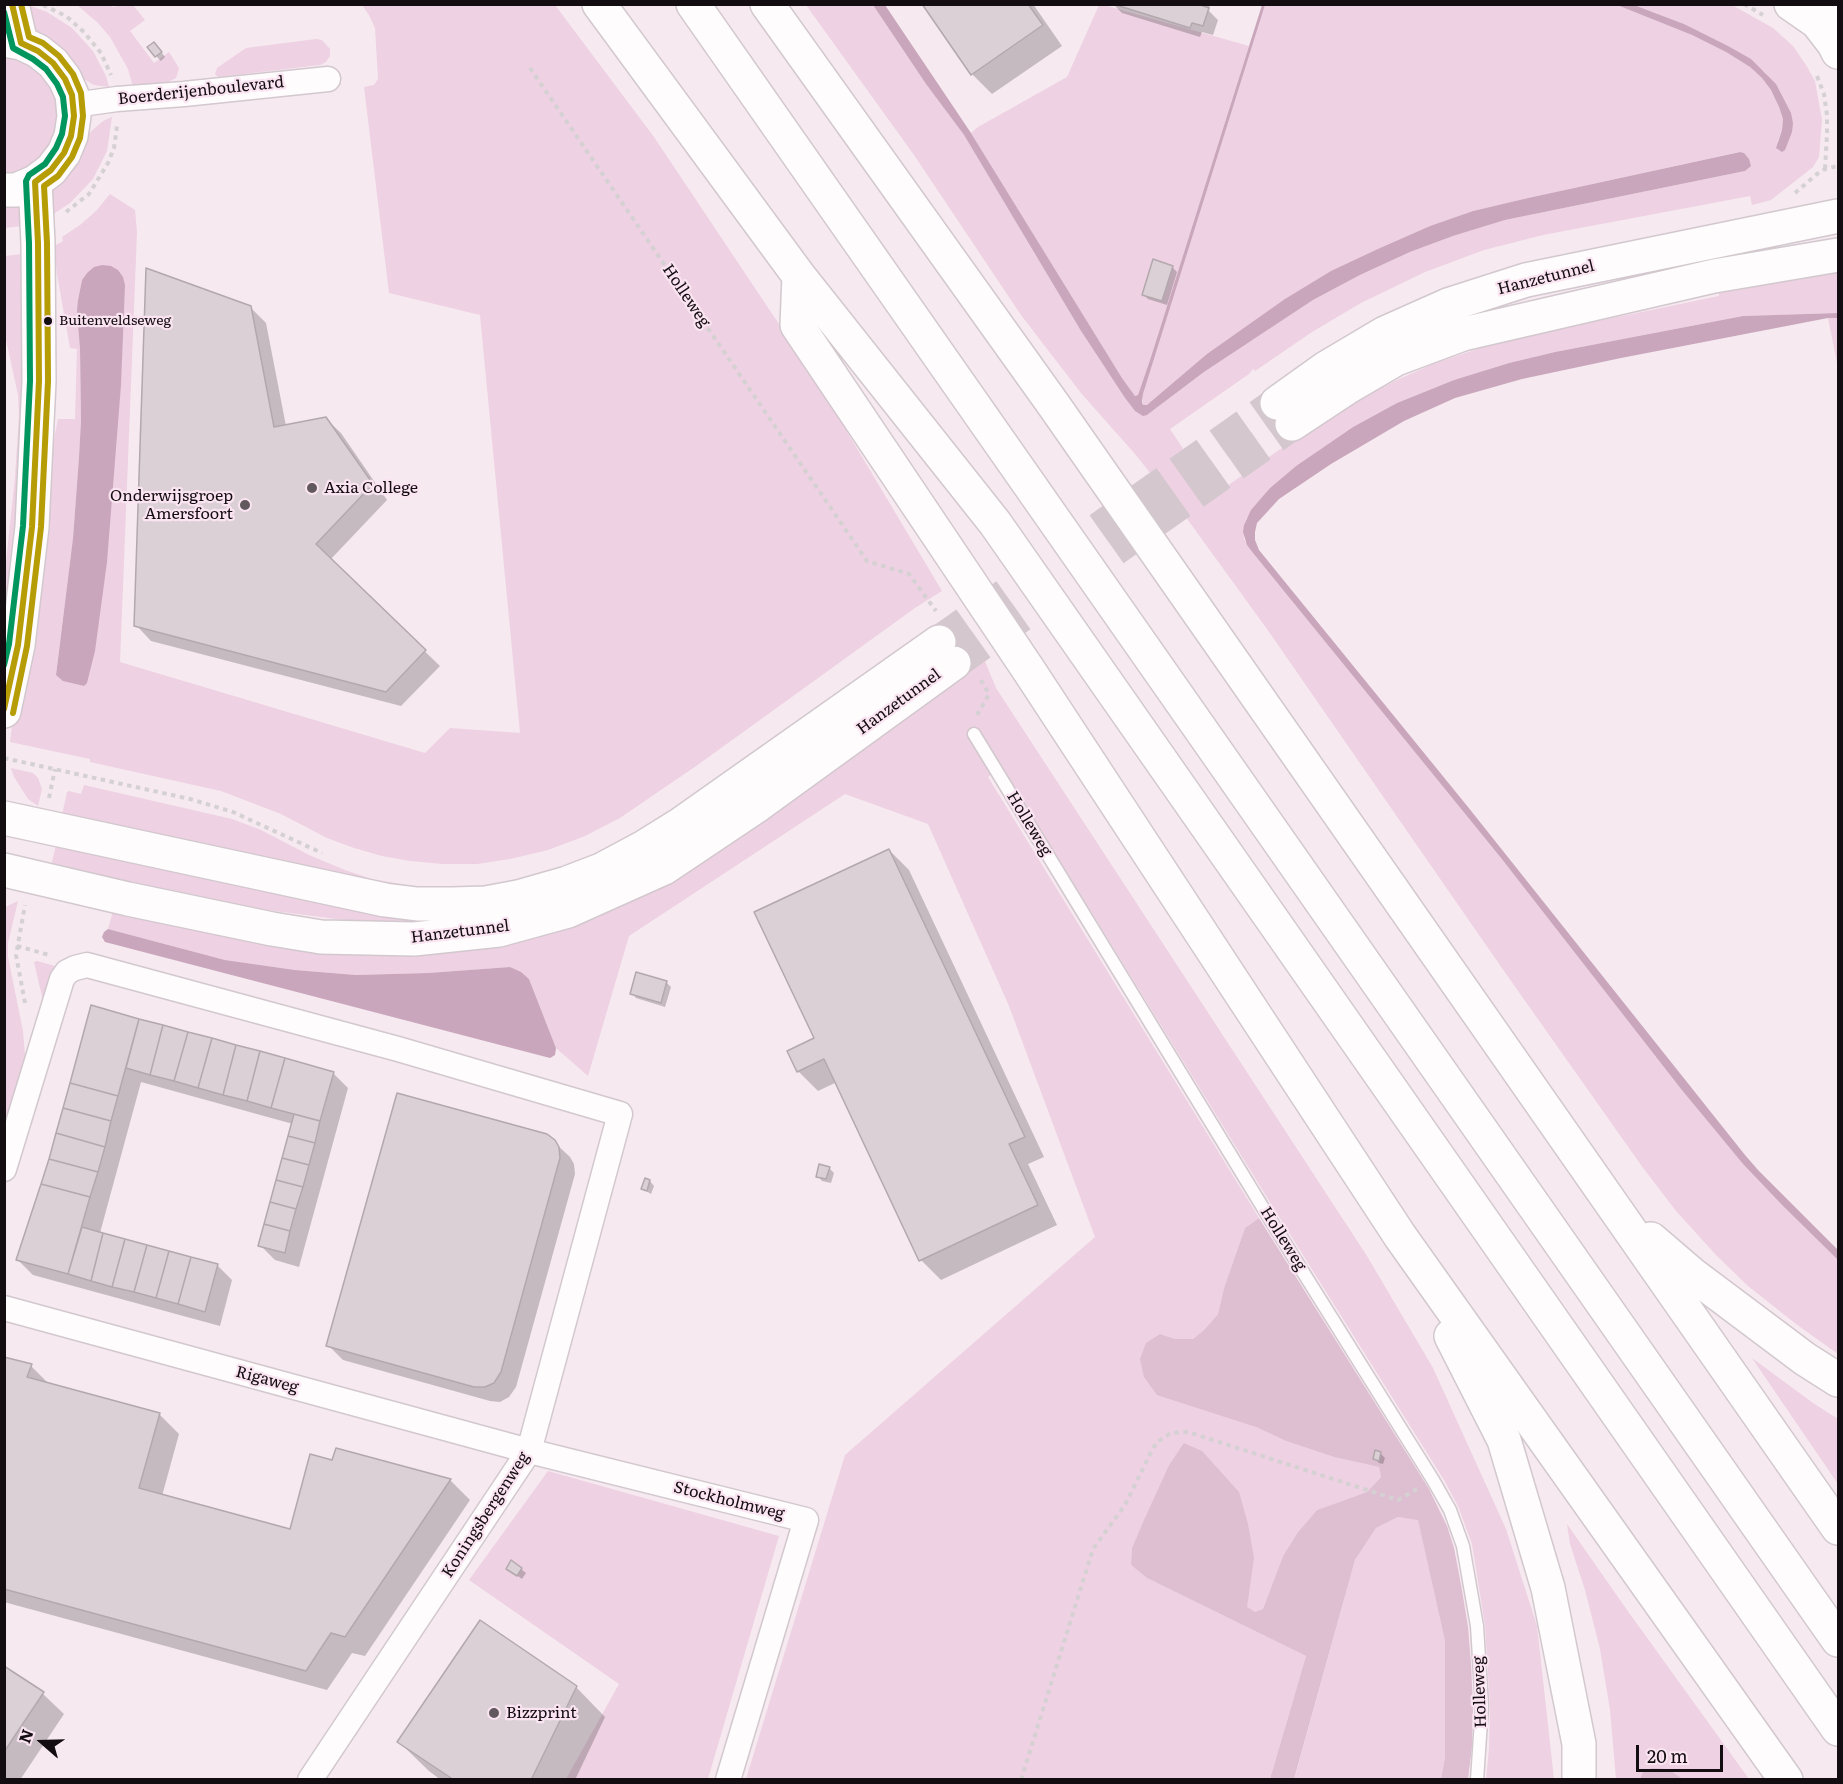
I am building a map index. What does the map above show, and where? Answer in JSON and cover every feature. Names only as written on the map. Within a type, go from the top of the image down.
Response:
[{"type":"main road","points":[[4,711],[18,645],[32,526],[39,381],[38,243],[20,186],[51,170],[64,153],[71,135],[74,116],[72,95],[65,79],[53,63],[38,51],[13,42],[12,4]]},
{"type":"main road","points":[[599,4],[799,276],[995,523],[1839,1730]]},
{"type":"main road","points":[[693,4],[1839,1640]]},
{"type":"main road","points":[[766,4],[1053,404],[1839,1528]]},
{"type":"main road","points":[[1804,14],[1834,44],[1825,59]]},
{"type":"main road","name":"Hanzetunnel","points":[[1839,216],[1526,280],[1448,305],[1385,333],[1326,369],[1285,413],[1348,387],[1396,359],[1463,334],[1714,276],[1839,255]]},
{"type":"main road","points":[[799,276],[797,325],[1034,679],[1400,1236],[1786,1779]]},
{"type":"main road","name":"Hanzetunnel","points":[[4,818],[385,900],[417,904],[486,903],[518,897],[567,883],[601,870],[644,847],[957,660]]},
{"type":"main road","name":"Hanzetunnel","points":[[18,874],[272,929],[321,937],[414,939],[498,930],[568,911],[664,868],[758,805],[957,660]]},
{"type":"main road","points":[[1613,1207],[1693,1275],[1805,1359],[1839,1380]]},
{"type":"main road","points":[[1400,1236],[1504,1440],[1548,1587],[1578,1744],[1580,1779]]},
{"type":"street","name":"Boerderijenboulevard","points":[[74,105],[328,79]]},
{"type":"street","name":"Koningsbergenweg","points":[[4,1168],[62,978],[75,968],[87,965],[398,1049],[620,1114],[529,1451],[310,1779]]},
{"type":"street","name":"Rigaweg","points":[[4,1308],[529,1451]]},
{"type":"street","name":"Stockholmweg","points":[[529,1451],[806,1520],[728,1779]]},
{"type":"lane","name":"Holleweg","points":[[974,734],[1450,1510],[1463,1546],[1477,1626],[1482,1706],[1477,1779]]},
{"type":"path","points":[[1744,4],[1804,14]]},
{"type":"path","points":[[1825,59],[1824,94],[1827,116],[1825,169],[1839,166]]},
{"type":"path","name":"Holleweg","points":[[530,69],[867,561],[909,574],[928,600]]},
{"type":"path","points":[[957,660],[989,694],[971,725],[974,734]]},
{"type":"path","points":[[4,758],[190,799],[233,812],[326,855]]},
{"type":"path","points":[[17,946],[18,874]]},
{"type":"path","points":[[1021,1779],[1093,1549],[1125,1505],[1157,1442],[1171,1432],[1188,1432],[1398,1500],[1433,1480]]},
{"type":"shaded area","points":[[28,5],[47,12],[72,28],[93,51],[109,87],[94,85],[82,78],[32,28]]},
{"type":"shaded area","points":[[77,5],[111,5],[113,7],[133,5],[145,20],[130,31],[154,63],[169,52],[179,68],[176,78],[168,82],[133,87],[128,69],[110,37]]},
{"type":"shaded area","points":[[362,5],[555,5],[654,137],[815,378],[942,591],[620,818],[585,836],[548,850],[477,864],[443,864],[382,856],[327,838],[281,814],[221,791],[10,742],[39,517],[58,419],[75,419],[77,349],[70,348],[54,246],[63,241],[62,237],[96,211],[110,194],[135,210],[137,232],[120,662],[425,753],[450,728],[520,733],[480,315],[389,293],[364,87],[374,85],[378,79],[375,28]],"holes":[[[87,273],[84,686],[56,674],[73,538],[79,457],[81,420],[78,300],[82,280]]]},
{"type":"shaded area","points":[[806,5],[873,5],[926,84],[964,135],[1081,331],[1125,398],[1135,411],[1147,415],[1204,372],[1313,300],[1410,252],[1505,220],[1745,171],[1744,153],[1739,152],[1473,211],[1430,226],[1380,248],[1147,405],[1143,405],[1143,394],[1265,5],[1617,5],[1692,35],[1750,67],[1771,90],[1779,107],[1783,119],[1777,143],[1792,132],[1766,73],[1684,24],[1634,5],[1732,5],[1773,28],[1793,46],[1815,81],[1822,120],[1819,157],[1813,167],[1771,200],[1752,205],[1750,196],[1543,235],[1484,250],[1425,272],[1361,303],[1312,332],[1255,371],[1253,369],[1170,429],[1214,495],[1295,439],[1356,401],[1433,364],[1501,341],[1719,296],[1719,293],[1770,284],[1777,279],[1838,267],[1838,313],[1743,316],[1555,352],[1454,380],[1397,403],[1353,427],[1296,466],[1270,488],[1247,518],[1244,525],[1244,539],[1501,858],[1681,1089],[1743,1164],[1838,1260],[1838,1354],[1748,1286],[1676,1211],[1504,971],[1267,629],[1185,516],[1135,454],[1081,393],[1021,315],[914,155]]},
{"type":"shaded area","points":[[873,5],[885,5],[971,133],[1135,396],[1138,395],[1151,357],[1262,5],[1265,5],[1143,394],[1143,405],[1147,405],[1207,354],[1285,299],[1331,271],[1430,226],[1473,211],[1740,152],[1749,159],[1751,166],[1745,171],[1505,220],[1410,252],[1313,300],[1204,372],[1143,416],[1135,411],[1125,398],[1081,331],[964,135],[926,84]]},
{"type":"shaded area","points":[[1099,5],[1249,46],[1151,357],[1138,395],[1135,396],[971,133],[1067,77]]},
{"type":"shaded area","points":[[1617,5],[1634,5],[1684,24],[1751,59],[1776,84],[1791,113],[1792,132],[1785,150],[1782,152],[1776,148],[1783,119],[1779,107],[1771,90],[1750,67],[1692,35]]},
{"type":"shaded area","points":[[322,40],[330,49],[330,56],[320,65],[218,77],[215,74],[217,68],[246,48]]},
{"type":"shaded area","points":[[5,56],[30,64],[42,74],[52,86],[59,116],[57,131],[51,146],[41,159],[27,168],[5,175]]},
{"type":"shaded area","points":[[112,117],[107,151],[93,179],[70,203],[52,215],[52,187],[87,135],[103,121]]},
{"type":"shaded area","points":[[19,200],[29,225],[5,228],[4,202]]},
{"type":"shaded area","points":[[23,254],[33,333],[5,662],[4,581],[19,415],[18,395],[5,335],[5,256]]},
{"type":"shaded area","points":[[102,265],[118,270],[125,285],[121,385],[107,562],[95,651],[87,683],[84,686],[63,681],[56,675],[73,538],[79,457],[81,420],[78,300],[82,280],[94,267]]},
{"type":"shaded area","points":[[1838,313],[1838,318],[1828,318],[1621,358],[1522,379],[1455,398],[1404,421],[1331,464],[1279,499],[1257,523],[1255,540],[1259,550],[1468,807],[1745,1155],[1838,1250],[1838,1260],[1743,1164],[1681,1089],[1501,858],[1253,553],[1247,545],[1243,532],[1251,510],[1270,488],[1296,466],[1353,427],[1397,403],[1454,380],[1555,352],[1743,316]]},
{"type":"shaded area","points":[[1828,318],[1838,318],[1838,368]]},
{"type":"shaded area","points":[[984,659],[996,688],[1367,1256],[1433,1368],[1506,1529],[1537,1626],[1554,1779],[1486,1779],[1490,1706],[1485,1625],[1472,1544],[1458,1506],[1002,767],[988,777],[1259,1218],[1245,1228],[1224,1288],[1218,1314],[1193,1339],[1175,1339],[1160,1334],[1256,1427],[1286,1441],[1334,1457],[1379,1467],[1381,1477],[1367,1492],[1317,1510],[1298,1532],[1283,1556],[1263,1609],[1255,1612],[1247,1608],[1247,1599],[1185,1443],[1169,1465],[1132,1548],[1131,1565],[1147,1578],[1306,1656],[1270,1779],[746,1779],[845,1455],[1095,1237],[1009,1006],[928,824],[845,794],[629,936],[588,1076],[556,1048],[529,979],[510,967],[356,975],[295,970],[225,960],[108,929],[113,911],[437,943],[966,672]]},
{"type":"shaded area","points":[[11,768],[33,773],[38,778],[42,789],[38,806],[28,799]]},
{"type":"shaded area","points":[[84,785],[232,819],[261,830],[309,855],[345,870],[372,879],[423,888],[444,896],[62,815],[67,792],[81,794]]},
{"type":"shaded area","points":[[56,845],[345,908],[474,923],[359,922],[244,907],[51,866]]},
{"type":"shaded area","points":[[18,901],[8,943],[8,957],[23,1031],[26,1069],[5,1142],[5,907]]},
{"type":"shaded area","points":[[108,929],[225,960],[295,970],[356,975],[510,967],[529,979],[556,1048],[555,1055],[550,1058],[105,942],[102,937]]},
{"type":"shaded area","points":[[34,962],[59,967],[44,1005]]},
{"type":"shaded area","points":[[1259,1218],[1429,1489],[1447,1526],[1454,1548],[1468,1627],[1473,1706],[1472,1747],[1468,1779],[1441,1779],[1445,1757],[1445,1641],[1418,1520],[1398,1517],[1376,1528],[1355,1560],[1294,1779],[1270,1779],[1306,1656],[1147,1578],[1131,1565],[1132,1548],[1144,1520],[1169,1465],[1184,1443],[1202,1451],[1239,1492],[1254,1558],[1247,1607],[1255,1612],[1263,1609],[1283,1556],[1298,1532],[1317,1510],[1367,1492],[1381,1477],[1379,1467],[1334,1457],[1286,1441],[1256,1427],[1157,1395],[1144,1377],[1140,1359],[1146,1343],[1160,1334],[1175,1339],[1193,1339],[1218,1314],[1224,1288],[1245,1228]]},
{"type":"shaded area","points":[[1752,1358],[1838,1419],[1838,1484]]},
{"type":"shaded area","points":[[548,1471],[779,1536],[708,1779],[566,1779],[619,1684],[469,1580]]},
{"type":"shaded area","points":[[1398,1517],[1418,1519],[1445,1641],[1445,1757],[1441,1779],[1294,1780],[1355,1560],[1376,1528]]},
{"type":"shaded area","points":[[1567,1524],[1749,1779],[1683,1779],[1668,1769],[1643,1772],[1640,1779],[1616,1779],[1610,1710],[1600,1649],[1570,1544]]},
{"type":"shaded area","points":[[1652,1768],[1668,1769],[1683,1779],[1640,1779],[1643,1772]]},
{"type":"building","points":[[922,4],[1028,4],[1043,25],[971,75]]},
{"type":"building","points":[[1113,4],[1198,4],[1209,8],[1203,26],[1192,23],[1190,28]]},
{"type":"building","points":[[154,42],[162,52],[155,57],[147,47]]},
{"type":"building","points":[[1153,259],[1173,266],[1162,301],[1142,295]]},
{"type":"building","points":[[146,268],[251,306],[274,427],[326,417],[373,484],[316,544],[426,650],[386,692],[134,626]]},
{"type":"building","points":[[889,849],[1025,1137],[1009,1144],[1038,1205],[919,1261],[824,1059],[797,1072],[787,1051],[814,1038],[754,912]]},
{"type":"building","points":[[636,972],[667,981],[661,1003],[630,994]]},
{"type":"building","points":[[91,1005],[139,1019],[118,1096],[70,1083]]},
{"type":"building","points":[[139,1019],[163,1025],[150,1075],[126,1068]]},
{"type":"building","points":[[163,1025],[188,1032],[174,1081],[150,1075]]},
{"type":"building","points":[[188,1032],[212,1038],[198,1088],[174,1081]]},
{"type":"building","points":[[212,1038],[236,1045],[223,1095],[198,1088]]},
{"type":"building","points":[[236,1045],[260,1051],[247,1101],[223,1095]]},
{"type":"building","points":[[260,1051],[285,1058],[271,1108],[247,1101]]},
{"type":"building","points":[[285,1058],[334,1072],[320,1121],[271,1108]]},
{"type":"building","points":[[70,1083],[118,1096],[111,1121],[63,1108]]},
{"type":"building","points":[[397,1093],[547,1134],[555,1140],[559,1147],[560,1158],[501,1372],[494,1383],[485,1387],[474,1387],[326,1346]]},
{"type":"building","points":[[63,1108],[111,1121],[105,1147],[56,1133]]},
{"type":"building","points":[[294,1114],[320,1121],[315,1143],[288,1136]]},
{"type":"building","points":[[56,1133],[105,1147],[98,1172],[49,1159]]},
{"type":"building","points":[[288,1136],[315,1143],[309,1165],[282,1158]]},
{"type":"building","points":[[282,1158],[309,1165],[303,1187],[276,1180]]},
{"type":"building","points":[[49,1159],[98,1172],[90,1197],[41,1184]]},
{"type":"building","points":[[819,1164],[830,1167],[826,1179],[816,1177]]},
{"type":"building","points":[[645,1178],[650,1180],[647,1191],[641,1189]]},
{"type":"building","points":[[276,1180],[303,1187],[296,1209],[270,1202]]},
{"type":"building","points":[[41,1184],[90,1197],[68,1274],[16,1260]]},
{"type":"building","points":[[270,1202],[296,1209],[290,1231],[264,1224]]},
{"type":"building","points":[[264,1224],[290,1231],[285,1253],[258,1246]]},
{"type":"building","points":[[82,1227],[103,1233],[91,1281],[68,1274]]},
{"type":"building","points":[[103,1233],[125,1239],[112,1287],[91,1281]]},
{"type":"building","points":[[125,1239],[147,1245],[134,1292],[112,1287]]},
{"type":"building","points":[[147,1245],[169,1251],[156,1298],[134,1292]]},
{"type":"building","points":[[169,1251],[191,1257],[178,1304],[156,1298]]},
{"type":"building","points":[[191,1257],[218,1264],[205,1312],[178,1304]]},
{"type":"building","points":[[4,1357],[32,1364],[27,1377],[160,1413],[139,1488],[290,1529],[310,1454],[332,1460],[336,1448],[451,1479],[345,1637],[331,1633],[306,1671],[4,1589]]},
{"type":"building","points":[[1375,1450],[1381,1452],[1379,1461],[1373,1459]]},
{"type":"building","points":[[511,1560],[522,1568],[517,1576],[506,1569]]},
{"type":"building","points":[[480,1620],[577,1686],[531,1780],[454,1780],[397,1742]]},
{"type":"building","points":[[4,1666],[44,1692],[4,1752]]},
{"type":"tunnel","points":[[939,642],[1277,403]]},
{"type":"tunnel","points":[[954,663],[1292,424]]},
{"type":"transit line","points":[[4,709],[18,645],[32,527],[39,381],[35,182],[51,170],[64,153],[71,136],[74,116],[72,95],[65,79],[53,63],[38,51],[21,43],[12,4]]},
{"type":"transit line","points":[[13,713],[27,646],[41,527],[48,381],[47,243],[44,186],[58,176],[72,157],[80,138],[83,116],[81,93],[73,74],[59,56],[43,43],[29,37],[21,4]]},
{"type":"transit line","points":[[4,12],[13,48],[46,69],[63,97],[65,116],[62,134],[56,148],[45,164],[29,175],[26,181],[30,381],[23,526],[9,644],[4,665]]},
{"type":"place","name":"Buitenveldseweg","points":[[48,321]]},
{"type":"place","name":"Axia College","points":[[312,488]]},
{"type":"place","name":"Onderwijsgroep Amersfoort","points":[[245,505]]},
{"type":"place","name":"Bizzprint","points":[[494,1713]]}]
